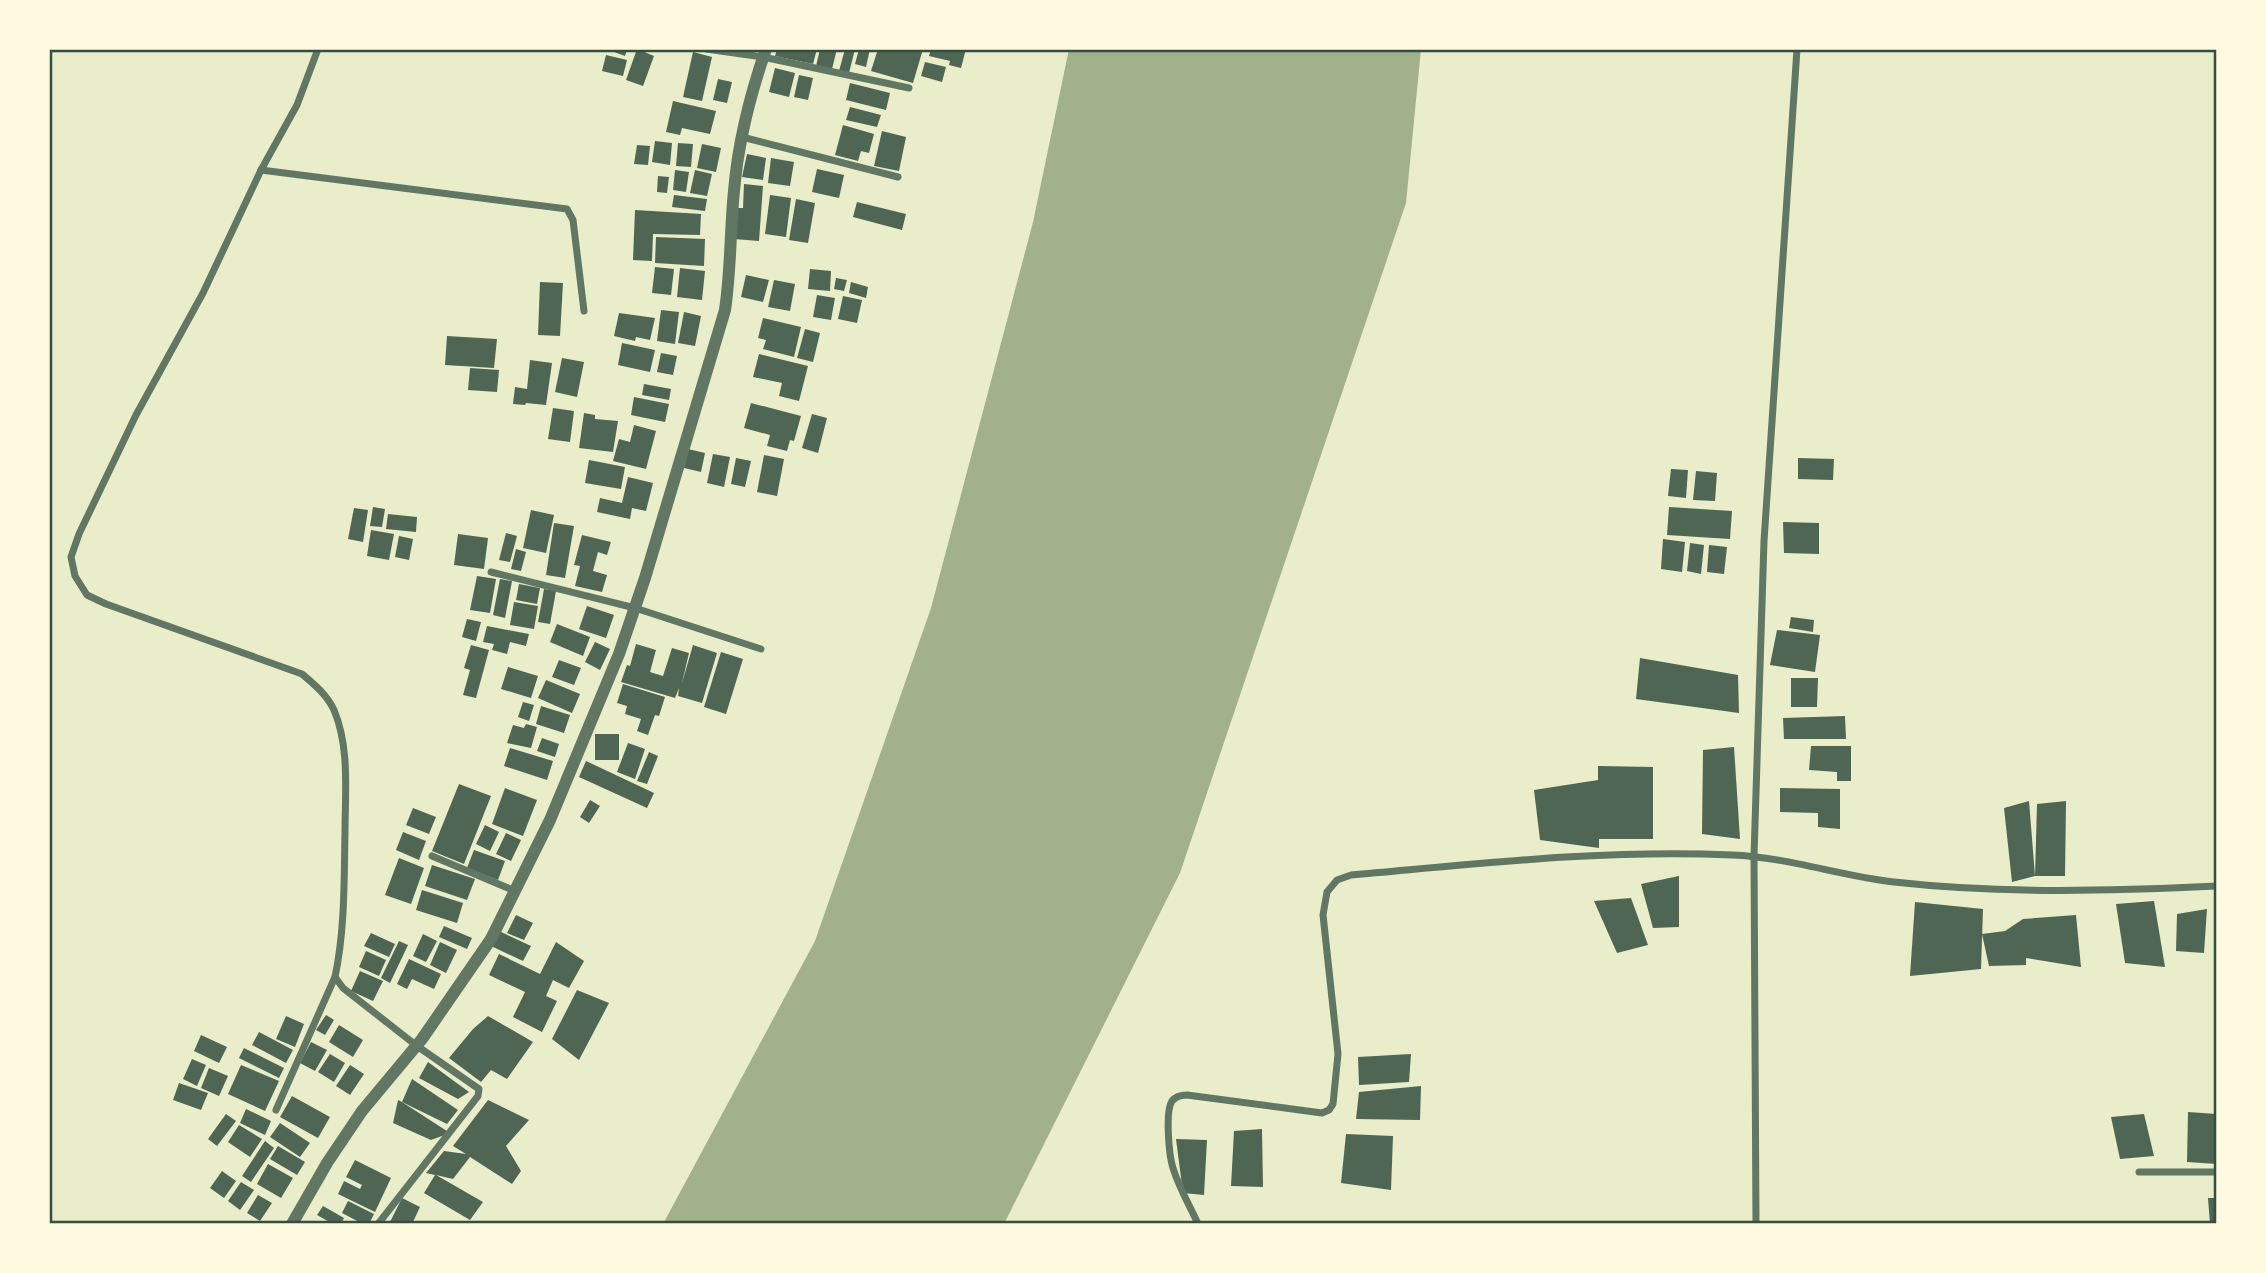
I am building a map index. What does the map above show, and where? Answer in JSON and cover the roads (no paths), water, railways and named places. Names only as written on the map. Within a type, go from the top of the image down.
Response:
[{"type":"street","points":[[276,1110],[335,977],[341,949],[345,772],[342,741],[334,711],[323,692],[302,674],[106,604],[88,595],[75,576],[72,557],[79,534],[136,415],[203,293],[261,170],[297,105],[318,49]]},
{"type":"street","points":[[706,49],[764,53],[909,88]]},
{"type":"street","points":[[1756,1224],[1754,856],[1764,541],[1797,49]]},
{"type":"street","points":[[292,1224],[327,1163],[362,1111],[417,1046],[491,939],[550,820],[619,654],[725,310],[730,274],[734,193],[742,137],[764,53]]},
{"type":"street","points":[[742,137],[898,177]]},
{"type":"street","points":[[261,170],[567,209],[573,220],[584,311]]},
{"type":"street","points":[[491,572],[635,608],[761,649]]},
{"type":"street","points":[[1198,1224],[1171,1161],[1168,1111],[1172,1101],[1180,1095],[1186,1095],[1322,1113],[1334,1104],[1338,1054],[1323,915],[1327,892],[1337,880],[1351,875],[1624,855],[1699,853],[1754,856],[1892,882],[1969,888],[2097,890],[2217,886]]},
{"type":"street","points":[[432,856],[515,891]]},
{"type":"street","points":[[335,977],[343,988],[417,1046],[479,1088],[478,1096],[378,1224]]},
{"type":"street","points":[[2139,1172],[2217,1172]]}]
